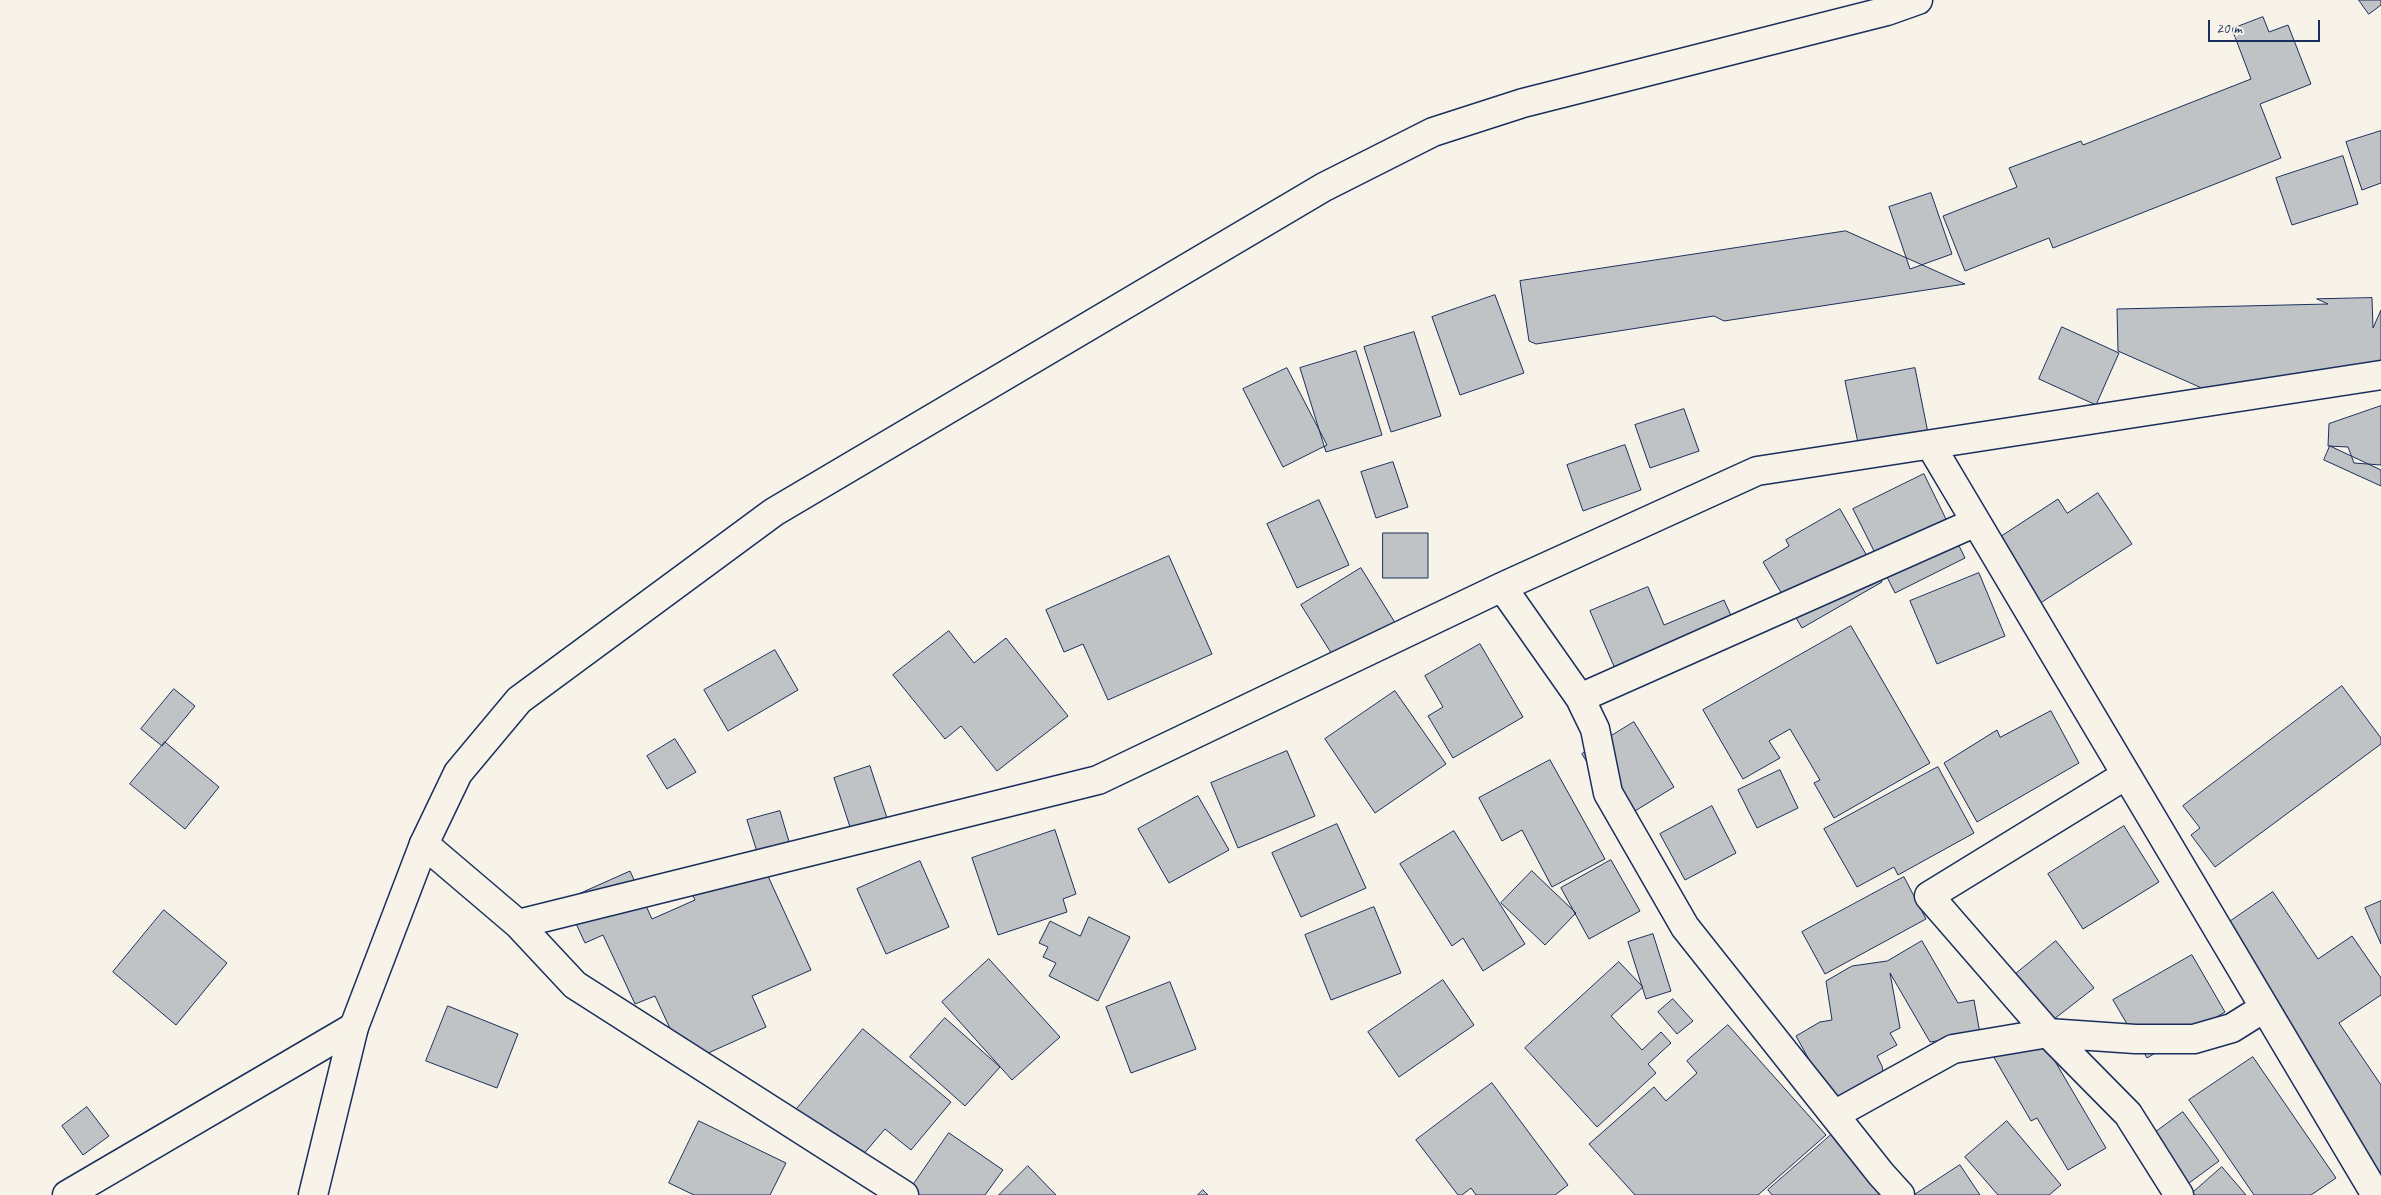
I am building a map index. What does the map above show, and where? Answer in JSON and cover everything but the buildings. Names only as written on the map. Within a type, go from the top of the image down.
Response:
[{"type":"street","points":[[313,1195],[354,1027],[424,844],[458,773],[519,700],[774,512],[1324,187],[1433,132],[1523,102],[1887,11],[1918,0]]},
{"type":"street","points":[[518,924],[1098,780],[1502,587],[1757,471],[1931,446],[2381,374]]},
{"type":"street","points":[[1931,446],[2376,1195]]},
{"type":"street","points":[[1580,698],[1976,522]]},
{"type":"street","points":[[1502,587],[1580,698],[1595,729],[1608,792],[1684,927],[1900,1195]]},
{"type":"street","points":[[2126,774],[1929,896],[2048,1032],[2128,1114],[2179,1195]]},
{"type":"street","points":[[424,844],[518,924],[575,984],[904,1195]]},
{"type":"street","points":[[1834,1115],[1953,1049],[2048,1032],[2135,1039],[2194,1039],[2232,1028],[2264,1008]]},
{"type":"street","points":[[67,1195],[354,1027]]}]
